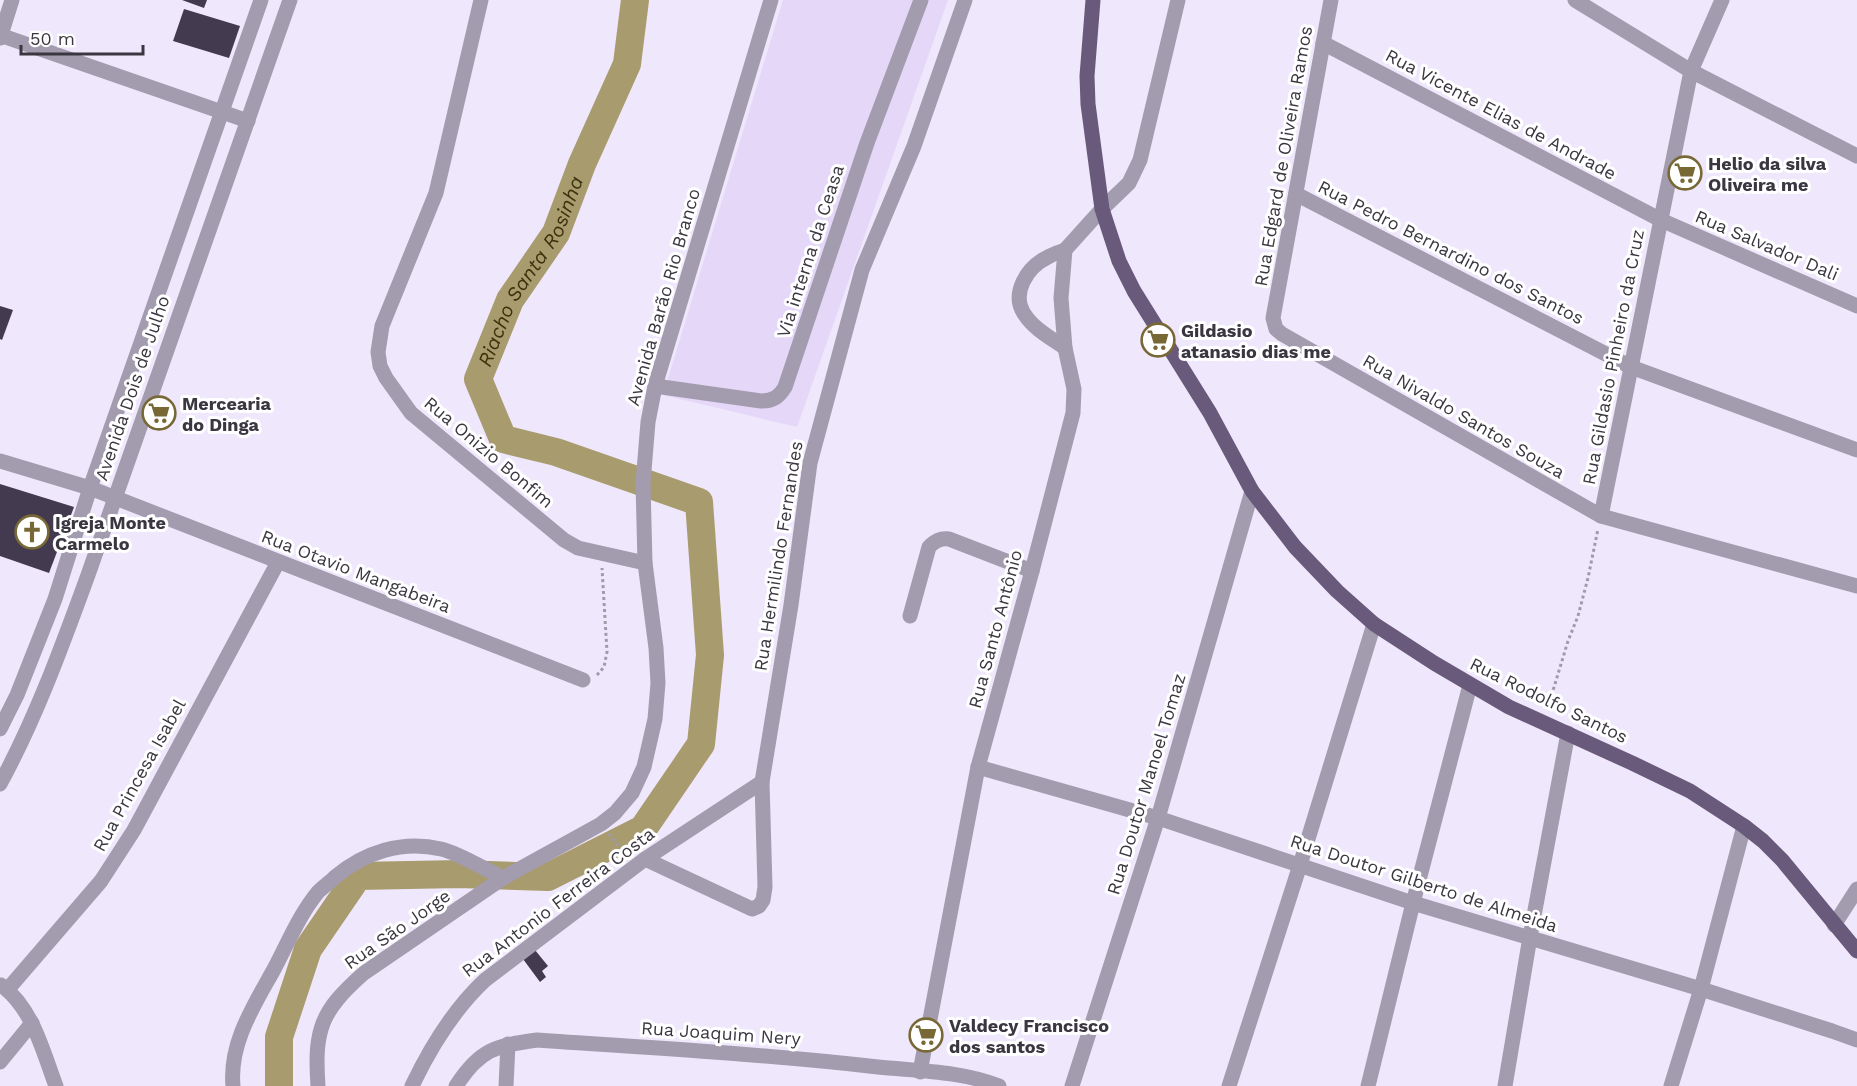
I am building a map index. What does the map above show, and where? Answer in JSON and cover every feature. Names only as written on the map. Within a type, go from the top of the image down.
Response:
[{"type":"main road","name":"Rua Rodolfo Santos","points":[[1093,0],[1087,76],[1088,104],[1102,209],[1119,261],[1210,413],[1252,491],[1295,547],[1337,591],[1374,624],[1470,686],[1509,707],[1690,791],[1744,826],[1782,860],[1857,951]]},
{"type":"street","points":[[12,0],[0,36],[248,121]]},
{"type":"street","name":"Avenida Dois de Julho","points":[[0,729],[17,695],[55,599],[90,488],[261,0]]},
{"type":"street","name":"Avenida Dois de Julho","points":[[0,784],[31,720],[60,651],[290,0]]},
{"type":"street","name":"Rua Onizio Bonfim","points":[[481,0],[436,193],[382,326],[378,352],[380,366],[411,413],[564,540],[578,548],[645,563]]},
{"type":"street","name":"Avenida Barão Rio Branco","points":[[503,878],[596,828],[615,813],[632,793],[644,767],[655,719],[658,682],[645,563],[643,483],[648,423],[655,387],[771,0]]},
{"type":"street","name":"Via interna da Ceasa","points":[[655,387],[761,401],[770,401],[780,395],[785,387],[867,142],[921,0]]},
{"type":"street","name":"Rua Hermilindo Fernandes","points":[[645,859],[743,906],[752,909],[759,906],[763,900],[765,887],[762,782],[791,605],[810,463],[862,270],[914,146],[965,0]]},
{"type":"street","points":[[1065,348],[1034,326],[1025,315],[1018,297],[1025,276],[1035,265],[1046,257],[1065,250],[1129,183],[1140,160],[1178,0]]},
{"type":"street","name":"Rua Edgard de Oliveira Ramos","points":[[1273,318],[1331,0]]},
{"type":"street","points":[[1575,0],[1691,71],[1857,156]]},
{"type":"street","name":"Rua Gildasio Pinheiro da Cruz","points":[[1601,516],[1691,71],[1722,0]]},
{"type":"street","name":"Rua Vicente Elias de Andrade","points":[[1323,43],[1661,220]]},
{"type":"street","name":"Rua Pedro Bernardino dos Santos","points":[[1296,194],[1631,367],[1857,450]]},
{"type":"street","name":"Rua Salvador Dali","points":[[1661,220],[1857,306]]},
{"type":"street","name":"Rua Santo Antônio","points":[[920,1072],[978,767],[1073,413],[1074,389],[1065,348],[1061,298],[1065,250]]},
{"type":"street","points":[[155,302],[181,309]]},
{"type":"street","name":"Rua Nivaldo Santos Souza","points":[[1273,318],[1276,329],[1282,334],[1601,516],[1857,586]]},
{"type":"street","name":"Rua Otavio Mangabeira","points":[[0,460],[90,488],[583,680]]},
{"type":"street","name":"Rua Doutor Manoel Tomaz","points":[[1072,1086],[1158,818],[1252,491]]},
{"type":"street","points":[[910,616],[929,547],[935,541],[943,538],[1032,571]]},
{"type":"street","name":"Rua Princesa Isabel","points":[[4,986],[101,881],[134,830],[278,562]]},
{"type":"street","points":[[1229,1086],[1374,624]]},
{"type":"street","points":[[1368,1086],[1470,686]]},
{"type":"street","points":[[1505,1086],[1568,733]]},
{"type":"street","name":"Rua Doutor Gilberto de Almeida","points":[[978,767],[1158,818],[1413,903],[1701,989],[1857,1040]]},
{"type":"street","name":"Rua Antonio Ferreira Costa","points":[[412,1086],[428,1053],[447,1024],[468,996],[485,980],[645,859],[762,782]]},
{"type":"street","points":[[1671,1086],[1701,989],[1744,826]]},
{"type":"street","points":[[233,1086],[234,1055],[240,1036],[255,1005],[303,915],[319,892],[348,867],[368,855],[384,850],[420,845],[443,849],[503,878]]},
{"type":"street","name":"Rua São Jorge","points":[[318,1086],[318,1044],[322,1025],[332,1005],[343,992],[364,974],[503,878]]},
{"type":"street","points":[[1834,925],[1857,889]]},
{"type":"street","points":[[4,986],[21,1005],[32,1023],[57,1086]]},
{"type":"street","points":[[0,1062],[32,1023]]},
{"type":"street","name":"Rua Joaquim Nery","points":[[456,1086],[476,1060],[490,1051],[508,1044],[537,1040],[835,1062],[920,1072],[950,1080],[984,1080],[999,1086]]},
{"type":"street","points":[[506,1086],[508,1044]]},
{"type":"path","points":[[1544,723],[1568,641],[1578,616],[1601,516]]},
{"type":"path","points":[[583,680],[596,676],[604,667],[607,652],[601,554]]},
{"type":"path","points":[[608,833],[627,855]]},
{"type":"shaded area","points":[[783,0],[948,0],[797,427],[663,395]]},
{"type":"building","points":[[182,0],[207,0],[204,8]]},
{"type":"building","points":[[184,9],[240,26],[229,58],[173,41]]},
{"type":"building","points":[[0,306],[13,310],[2,340],[0,339]]},
{"type":"building","name":"Igreja Monte Carmelo","points":[[0,484],[74,507],[49,573],[0,556]]},
{"type":"building","points":[[535,950],[548,966],[542,971],[546,977],[540,982],[523,959]]},
{"type":"waterway","name":"Riacho Santa Rosinha","points":[[279,1086],[279,1037],[308,949],[358,876],[459,874],[548,877],[643,829],[701,744],[710,655],[699,502],[556,452],[503,439],[478,379],[510,300],[556,233],[582,164],[627,64],[635,0]]},
{"type":"place","name":"Helio da silva Oliveira me","points":[[1685,173]]},
{"type":"place","name":"Gildasio atanasio dias me","points":[[1158,340]]},
{"type":"place","name":"Mercearia do Dinga","points":[[159,413]]},
{"type":"place","name":"Igreja Monte Carmelo","points":[[32,532]]},
{"type":"place","name":"Valdecy Francisco dos santos","points":[[926,1035]]}]
